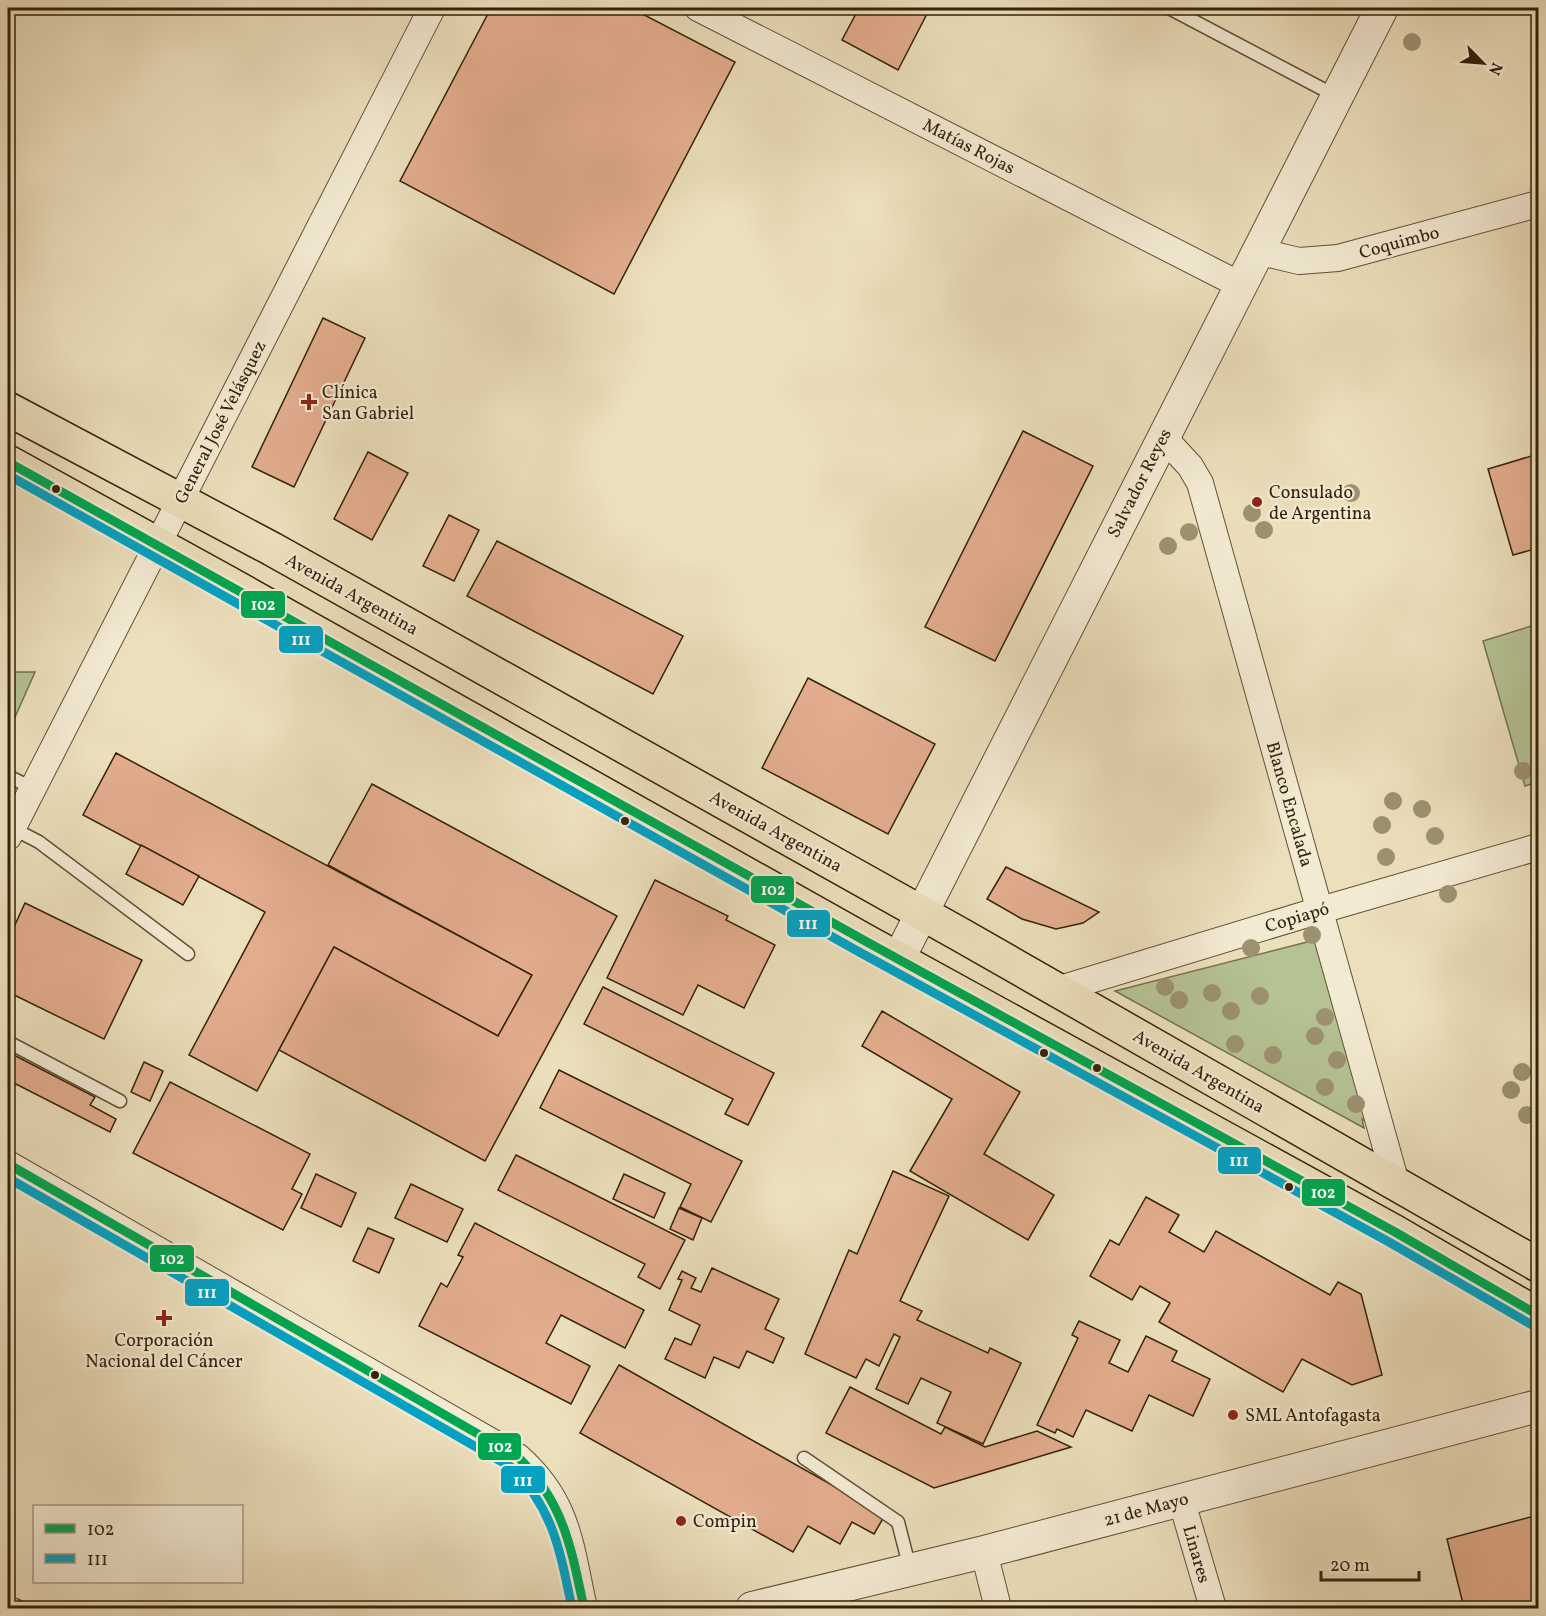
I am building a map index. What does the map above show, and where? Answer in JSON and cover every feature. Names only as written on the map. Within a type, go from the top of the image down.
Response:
[{"type":"main road","name":"Avenida Argentina","points":[[8,409],[180,499],[921,912],[1539,1265]]},
{"type":"main road","points":[[8,462],[898,960],[1395,1232],[1539,1315]]},
{"type":"street","name":"General José Velásquez","points":[[10,833],[432,8]]},
{"type":"street","name":"Matías Rojas","points":[[698,8],[1240,285]]},
{"type":"street","name":"Salvador Reyes","points":[[898,960],[1382,8]]},
{"type":"street","name":"Coquimbo","points":[[1257,251],[1299,261],[1338,258],[1539,204]]},
{"type":"street","name":"Blanco Encalada","points":[[1163,437],[1190,466],[1200,483],[1396,1183]]},
{"type":"street","name":"Copiapó","points":[[1058,990],[1320,910],[1539,848]]},
{"type":"street","points":[[8,1164],[518,1457],[535,1472],[561,1511],[584,1608]]},
{"type":"street","name":"21 de Mayo","points":[[752,1608],[791,1604],[910,1569],[984,1552],[1539,1406]]},
{"type":"street","name":"Linares","points":[[1181,1499],[1213,1608]]},
{"type":"street","points":[[984,1552],[998,1608]]},
{"type":"lane","points":[[1169,8],[1337,96]]},
{"type":"lane","points":[[8,776],[32,788]]},
{"type":"lane","points":[[10,833],[39,842],[188,954]]},
{"type":"lane","points":[[8,1042],[120,1101]]},
{"type":"lane","points":[[804,1458],[898,1522],[910,1569]]},
{"type":"green space","points":[[1538,624],[1538,782],[1525,786],[1483,641]]},
{"type":"green space","points":[[8,672],[35,672],[8,733]]},
{"type":"green space","points":[[1315,940],[1371,1124],[1362,1119],[1364,1128],[1115,991]]},
{"type":"building","points":[[491,8],[631,8],[735,62],[614,294],[400,181]]},
{"type":"building","points":[[859,8],[930,8],[898,70],[842,40]]},
{"type":"building","name":"Clínica San Gabriel","points":[[323,318],[365,338],[294,487],[252,467]]},
{"type":"building","points":[[1023,431],[1093,466],[995,661],[925,627]]},
{"type":"building","points":[[368,452],[408,473],[372,540],[334,519]]},
{"type":"building","points":[[1538,454],[1538,548],[1513,555],[1488,469]]},
{"type":"building","points":[[449,515],[479,530],[454,581],[423,566]]},
{"type":"building","points":[[497,541],[683,636],[653,694],[467,596]]},
{"type":"building","points":[[808,678],[935,744],[888,834],[762,768]]},
{"type":"building","points":[[116,753],[532,975],[498,1036],[334,947],[257,1091],[189,1055],[265,912],[83,815]]},
{"type":"building","points":[[372,784],[617,916],[485,1161],[279,1050],[334,947],[498,1036],[532,975],[328,865]]},
{"type":"building","points":[[141,845],[199,876],[183,905],[126,874]]},
{"type":"building","points":[[1006,867],[1099,912],[1083,923],[1056,929],[1022,919],[987,899]]},
{"type":"building","points":[[655,880],[728,916],[726,920],[775,945],[744,1008],[698,985],[683,1015],[607,978]]},
{"type":"building","points":[[25,903],[142,960],[104,1039],[8,992],[8,940]]},
{"type":"building","points":[[603,987],[774,1073],[748,1125],[725,1114],[733,1099],[584,1024]]},
{"type":"building","points":[[882,1011],[1020,1092],[984,1154],[1054,1195],[1028,1240],[910,1171],[952,1099],[862,1046]]},
{"type":"building","points":[[8,1052],[95,1097],[90,1105],[116,1119],[110,1132],[8,1080]]},
{"type":"building","points":[[144,1062],[163,1071],[150,1101],[131,1092]]},
{"type":"building","points":[[559,1070],[742,1161],[711,1222],[680,1207],[691,1184],[540,1108]]},
{"type":"building","points":[[170,1082],[310,1154],[292,1189],[302,1194],[283,1230],[133,1153]]},
{"type":"building","points":[[516,1155],[685,1240],[660,1289],[638,1277],[645,1264],[498,1190]]},
{"type":"building","points":[[893,1171],[949,1196],[900,1301],[922,1311],[917,1320],[988,1353],[990,1348],[1021,1363],[983,1444],[937,1423],[951,1392],[921,1378],[908,1404],[876,1389],[900,1337],[894,1334],[879,1366],[866,1359],[856,1378],[805,1354],[849,1250],[857,1254]]},
{"type":"building","points":[[316,1174],[356,1193],[341,1227],[301,1208]]},
{"type":"building","points":[[624,1174],[665,1193],[654,1218],[613,1199]]},
{"type":"building","points":[[411,1184],[463,1209],[447,1242],[395,1218]]},
{"type":"building","points":[[1146,1197],[1179,1215],[1169,1232],[1204,1252],[1216,1231],[1330,1295],[1338,1282],[1361,1294],[1382,1375],[1352,1385],[1302,1359],[1283,1392],[1159,1322],[1170,1303],[1140,1286],[1132,1300],[1090,1276],[1110,1240],[1119,1245]]},
{"type":"building","points":[[679,1208],[702,1218],[693,1240],[670,1229]]},
{"type":"building","points":[[475,1223],[644,1310],[625,1348],[561,1315],[546,1343],[590,1366],[571,1404],[419,1326],[441,1283],[447,1287],[463,1257],[458,1255]]},
{"type":"building","points":[[368,1228],[394,1239],[379,1273],[353,1261]]},
{"type":"building","points":[[712,1268],[779,1299],[765,1329],[784,1338],[773,1363],[747,1351],[739,1368],[714,1357],[705,1378],[665,1359],[675,1338],[691,1345],[700,1325],[669,1310],[682,1280],[678,1279],[682,1271],[696,1278],[691,1288],[701,1292]]},
{"type":"building","points":[[1079,1321],[1120,1340],[1109,1363],[1128,1372],[1146,1336],[1177,1351],[1172,1361],[1210,1379],[1193,1416],[1149,1395],[1132,1431],[1086,1410],[1073,1437],[1057,1429],[1055,1433],[1037,1425],[1078,1338],[1072,1335]]},
{"type":"building","points":[[619,1365],[885,1515],[874,1534],[852,1522],[840,1544],[808,1526],[793,1552],[580,1433]]},
{"type":"building","points":[[850,1387],[941,1434],[945,1427],[985,1447],[1037,1431],[1071,1447],[934,1488],[826,1433]]},
{"type":"building","points":[[1538,1515],[1538,1608],[1464,1608],[1447,1539]]},
{"type":"transit line","name":"102","points":[[8,462],[867,942],[1395,1232],[1538,1315]]},
{"type":"transit line","name":"111","points":[[8,475],[861,953],[1389,1242],[1532,1325]]},
{"type":"transit line","name":"102","points":[[8,1164],[518,1457],[534,1474],[556,1509],[570,1546],[584,1608]]},
{"type":"transit line","name":"111","points":[[8,1178],[511,1467],[537,1499],[546,1515],[559,1550],[572,1608]]},
{"type":"place","name":"Clínica San Gabriel","points":[[309,402]]},
{"type":"place","name":"Consulado de Argentina","points":[[1257,502]]},
{"type":"place","name":"Corporación Nacional del Cáncer","points":[[164,1318]]},
{"type":"place","name":"SML Antofagasta","points":[[1233,1415]]},
{"type":"place","name":"Compin","points":[[681,1521]]}]
